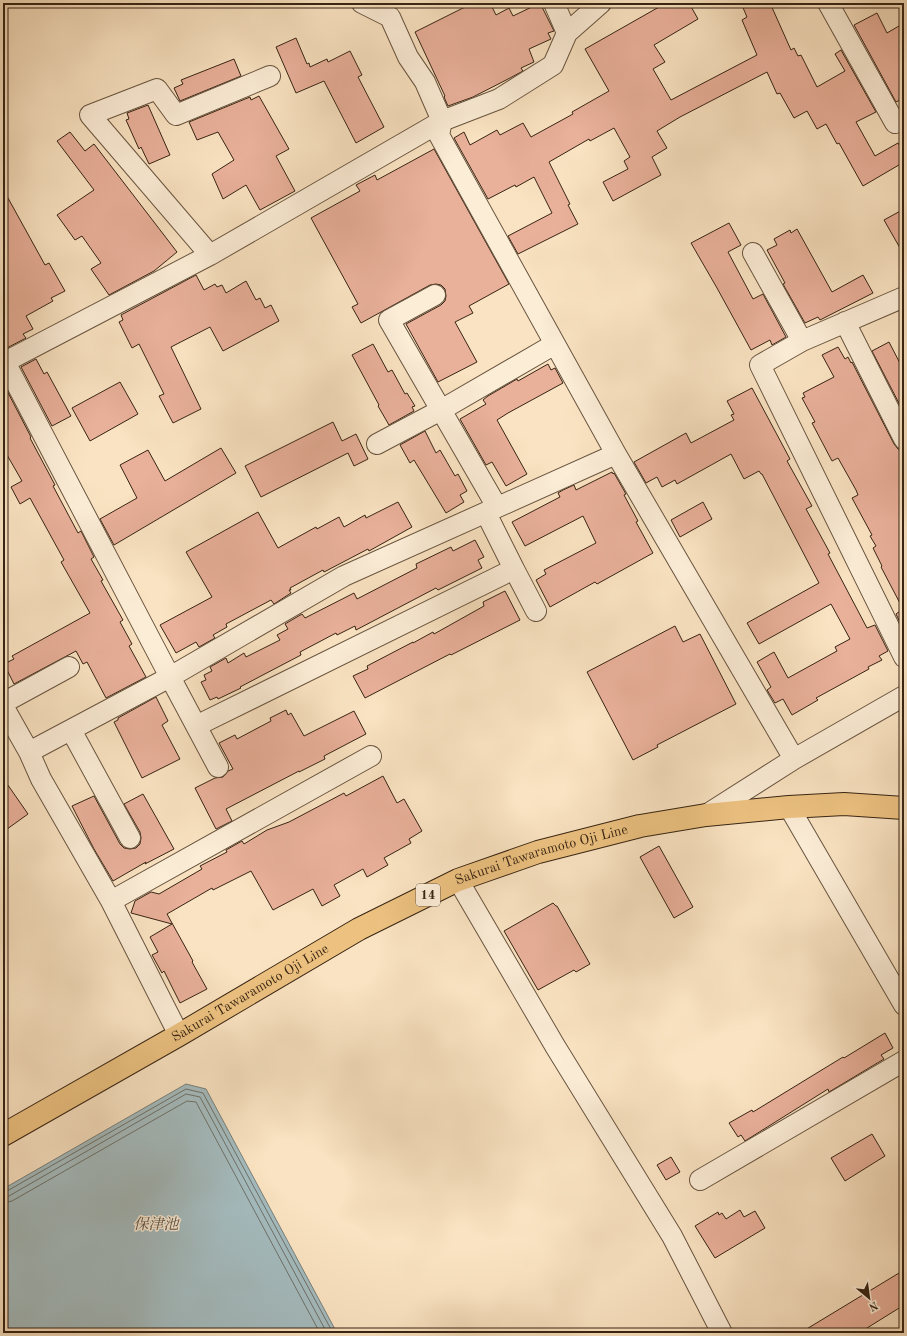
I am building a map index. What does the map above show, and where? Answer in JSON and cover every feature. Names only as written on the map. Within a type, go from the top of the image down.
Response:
[{"type":"main road","name":"Sakurai Tawaramoto Oji Line","points":[[3,1135],[179,1035],[359,929],[458,880],[538,852],[640,826],[706,815],[789,807],[844,804],[904,808]]},
{"type":"street","points":[[362,3],[390,17],[408,57],[425,82],[442,122],[439,136],[616,454],[794,759]]},
{"type":"street","points":[[554,3],[567,33]]},
{"type":"street","points":[[218,767],[4,363],[210,255],[442,122],[499,99],[553,65],[567,33],[601,3]]},
{"type":"street","points":[[828,3],[895,123],[904,119]]},
{"type":"street","points":[[210,255],[90,115],[157,89],[176,115],[270,76]]},
{"type":"street","points":[[753,253],[802,341]]},
{"type":"street","points":[[435,295],[389,320],[441,410],[491,510],[514,569],[536,611]]},
{"type":"street","points":[[904,297],[802,341],[760,365],[904,657]]},
{"type":"street","points":[[845,322],[904,440]]},
{"type":"street","points":[[377,444],[441,410],[555,344]]},
{"type":"street","points":[[29,752],[170,677],[344,576],[616,454]]},
{"type":"street","points":[[196,726],[514,569]]},
{"type":"street","points":[[69,667],[3,704],[29,752],[41,779],[111,901],[179,1035]]},
{"type":"street","points":[[706,815],[794,759],[904,696]]},
{"type":"street","points":[[71,730],[130,838]]},
{"type":"street","points":[[111,901],[371,756]]},
{"type":"street","points":[[789,807],[904,1005]]},
{"type":"street","points":[[458,880],[555,1046],[672,1236],[722,1333]]},
{"type":"street","points":[[700,1180],[904,1061]]},
{"type":"water","name":"保津池","points":[[186,1084],[206,1089],[337,1333],[3,1333],[3,1189]]},
{"type":"building","points":[[473,3],[490,3],[496,15],[509,8],[513,16],[540,3],[554,31],[548,33],[551,39],[529,49],[534,62],[521,68],[523,71],[473,97],[448,106],[444,97],[445,96],[415,32]]},
{"type":"building","points":[[666,3],[689,3],[698,19],[654,45],[665,62],[653,69],[671,100],[757,55],[742,20],[747,17],[741,3],[770,3],[791,50],[794,48],[798,56],[801,55],[817,87],[845,71],[835,54],[841,50],[876,112],[856,122],[875,156],[898,143],[904,153],[904,162],[863,186],[839,143],[837,144],[826,124],[817,129],[807,111],[794,118],[780,93],[777,94],[767,72],[680,117],[657,131],[667,148],[652,157],[661,175],[613,201],[603,182],[628,169],[624,161],[630,157],[614,128],[590,141],[589,139],[549,162],[570,204],[568,205],[578,224],[518,254],[508,236],[552,213],[534,177],[516,187],[515,185],[488,199],[454,138],[464,132],[470,145],[497,130],[500,135],[523,123],[531,137],[573,114],[572,112],[609,91],[585,49]]},
{"type":"building","points":[[877,13],[887,33],[904,23],[904,98],[896,102],[854,25]]},
{"type":"building","points":[[296,38],[307,64],[309,63],[310,67],[327,59],[328,62],[350,51],[362,75],[358,77],[384,127],[356,143],[324,81],[296,93],[276,47]]},
{"type":"building","points":[[234,59],[241,76],[180,101],[174,88],[183,84],[181,80]]},
{"type":"building","points":[[259,96],[289,149],[276,156],[295,191],[260,210],[246,185],[223,199],[212,174],[234,160],[218,132],[197,140],[189,122],[250,97],[251,100]]},
{"type":"building","points":[[148,105],[170,155],[149,164],[141,147],[139,149],[126,120],[129,119],[127,113]]},
{"type":"building","points":[[70,132],[85,151],[94,144],[177,252],[154,271],[109,295],[91,269],[101,263],[82,236],[75,240],[57,215],[94,190],[57,141]]},
{"type":"building","points":[[434,149],[509,284],[469,306],[473,313],[455,322],[477,362],[438,382],[406,324],[441,305],[445,301],[445,289],[441,285],[430,285],[361,323],[352,307],[358,304],[311,218],[360,191],[356,185],[375,175],[377,180]]},
{"type":"building","points":[[3,189],[45,265],[49,263],[65,291],[51,298],[53,301],[26,316],[33,329],[23,334],[26,338],[3,350]]},
{"type":"building","points":[[904,209],[904,255],[884,220]]},
{"type":"building","points":[[729,223],[741,245],[728,252],[753,299],[763,294],[786,337],[772,345],[770,340],[751,350],[691,243]]},
{"type":"building","points":[[797,229],[832,292],[863,275],[873,293],[820,320],[818,317],[805,323],[783,284],[785,283],[767,250],[777,245],[774,239],[790,230],[791,233]]},
{"type":"building","points":[[196,275],[204,290],[215,284],[217,287],[222,285],[226,293],[246,281],[256,300],[260,298],[265,308],[271,305],[279,321],[223,351],[210,327],[171,347],[201,409],[173,423],[159,396],[164,394],[139,344],[132,348],[119,322],[123,320],[121,315]]},
{"type":"building","points":[[889,342],[904,371],[904,413],[872,351]]},
{"type":"building","points":[[373,344],[388,372],[392,370],[405,394],[407,393],[415,406],[412,407],[414,411],[389,425],[352,355]]},
{"type":"building","points":[[838,347],[845,359],[848,357],[851,363],[852,362],[894,444],[898,449],[904,450],[904,631],[896,614],[903,609],[881,567],[882,566],[873,548],[876,546],[870,536],[872,535],[852,498],[858,495],[856,490],[838,458],[832,461],[812,423],[815,422],[802,398],[805,397],[803,393],[834,377],[822,355]]},
{"type":"building","points":[[36,359],[44,374],[47,372],[71,416],[52,426],[21,367]]},
{"type":"building","points":[[548,364],[551,370],[555,368],[563,383],[497,420],[527,474],[506,486],[492,462],[486,465],[460,419],[486,404],[483,400],[488,396],[517,379],[518,381]]},
{"type":"building","points":[[120,382],[138,414],[90,441],[72,408]]},
{"type":"building","points":[[3,383],[55,485],[53,486],[78,533],[81,531],[94,557],[91,559],[103,580],[101,581],[123,620],[120,622],[132,644],[129,646],[146,677],[106,698],[87,662],[83,664],[76,651],[14,684],[4,664],[14,659],[12,656],[90,613],[61,562],[64,560],[30,498],[20,504],[11,487],[22,481],[3,448]]},
{"type":"building","points":[[752,388],[790,459],[787,461],[812,506],[806,509],[830,553],[828,554],[867,628],[875,625],[888,651],[879,656],[882,660],[868,667],[869,669],[816,698],[818,700],[792,715],[783,699],[775,703],[767,690],[771,687],[757,662],[774,652],[788,678],[837,651],[835,647],[850,639],[831,604],[759,644],[747,623],[819,583],[762,474],[759,471],[744,479],[731,454],[677,484],[675,480],[662,487],[657,477],[646,483],[634,462],[686,433],[691,443],[734,420],[731,415],[734,414],[727,401]]},
{"type":"building","points":[[333,422],[342,441],[356,434],[368,459],[354,466],[348,453],[261,497],[245,466]]},
{"type":"building","points":[[425,431],[436,453],[440,450],[455,476],[458,474],[467,491],[460,495],[464,502],[446,513],[414,460],[410,463],[400,445]]},
{"type":"building","points":[[221,448],[236,473],[114,545],[100,519],[137,498],[120,465],[148,450],[165,481]]},
{"type":"building","points":[[612,472],[626,494],[624,495],[638,521],[636,522],[653,553],[597,584],[595,582],[550,607],[536,580],[546,574],[544,570],[596,543],[583,516],[525,546],[512,522],[560,497],[558,493],[563,490],[574,485],[576,490]]},
{"type":"building","points":[[398,502],[412,527],[369,551],[368,549],[324,572],[323,570],[290,588],[291,590],[289,590],[291,593],[274,604],[271,600],[226,624],[227,627],[213,635],[215,638],[199,647],[196,642],[176,653],[160,625],[212,597],[186,552],[258,512],[278,548],[316,527],[317,529],[339,517],[344,527],[365,515],[366,518]]},
{"type":"building","points":[[703,502],[712,519],[680,537],[671,520]]},
{"type":"building","points":[[475,540],[484,557],[478,560],[482,568],[438,590],[436,588],[356,630],[355,626],[337,635],[336,633],[300,652],[301,655],[240,687],[241,688],[218,699],[217,697],[210,700],[201,682],[206,680],[204,675],[212,671],[210,667],[226,658],[228,663],[244,653],[246,657],[280,640],[277,635],[288,629],[285,624],[302,614],[305,618],[354,593],[357,599],[417,568],[416,564],[451,547],[453,551]]},
{"type":"building","points":[[505,591],[520,620],[365,698],[353,676],[368,669],[367,666],[413,642],[433,632],[434,634],[484,606],[483,602]]},
{"type":"building","points":[[675,626],[683,642],[700,634],[736,704],[657,745],[658,747],[633,760],[587,672]]},
{"type":"building","points":[[156,697],[168,721],[162,725],[180,759],[142,778],[114,722],[118,720],[118,718]]},
{"type":"building","points":[[286,710],[288,715],[291,713],[304,736],[354,711],[366,734],[324,756],[325,759],[226,809],[232,821],[216,829],[195,788],[215,778],[223,777],[228,771],[233,769],[219,743],[235,735],[237,739],[271,721],[270,718]]},
{"type":"building","points":[[383,776],[397,803],[404,799],[422,831],[409,839],[411,843],[384,858],[388,865],[367,877],[363,869],[334,885],[340,896],[322,906],[313,889],[273,910],[251,871],[213,890],[212,888],[167,914],[207,989],[180,1003],[164,971],[162,973],[152,955],[158,952],[150,937],[172,924],[131,913],[135,901],[151,892],[159,894],[202,869],[200,866],[227,852],[226,850],[242,841],[244,844],[267,830],[289,822],[344,793],[346,796]]},
{"type":"building","points":[[3,778],[28,814],[3,832]]},
{"type":"building","points":[[143,794],[174,849],[145,864],[146,862],[113,881],[94,849],[72,806],[94,796],[120,844],[124,848],[136,848],[140,844],[140,832],[124,804]]},
{"type":"building","points":[[659,846],[693,907],[674,918],[640,857]]},
{"type":"building","points":[[553,903],[557,906],[590,964],[576,972],[574,970],[538,990],[504,931]]},
{"type":"building","points":[[885,1033],[893,1048],[881,1055],[884,1059],[829,1092],[828,1089],[745,1141],[741,1135],[738,1137],[729,1123],[752,1110],[753,1112]]},
{"type":"building","points":[[872,1134],[885,1156],[845,1181],[831,1158]]},
{"type":"building","points":[[671,1157],[680,1172],[666,1180],[657,1165]]},
{"type":"building","points":[[740,1210],[744,1217],[755,1211],[765,1228],[715,1258],[695,1226],[718,1212],[719,1215],[722,1213],[726,1219]]},
{"type":"building","points":[[904,1270],[904,1305],[859,1333],[800,1333]]}]
